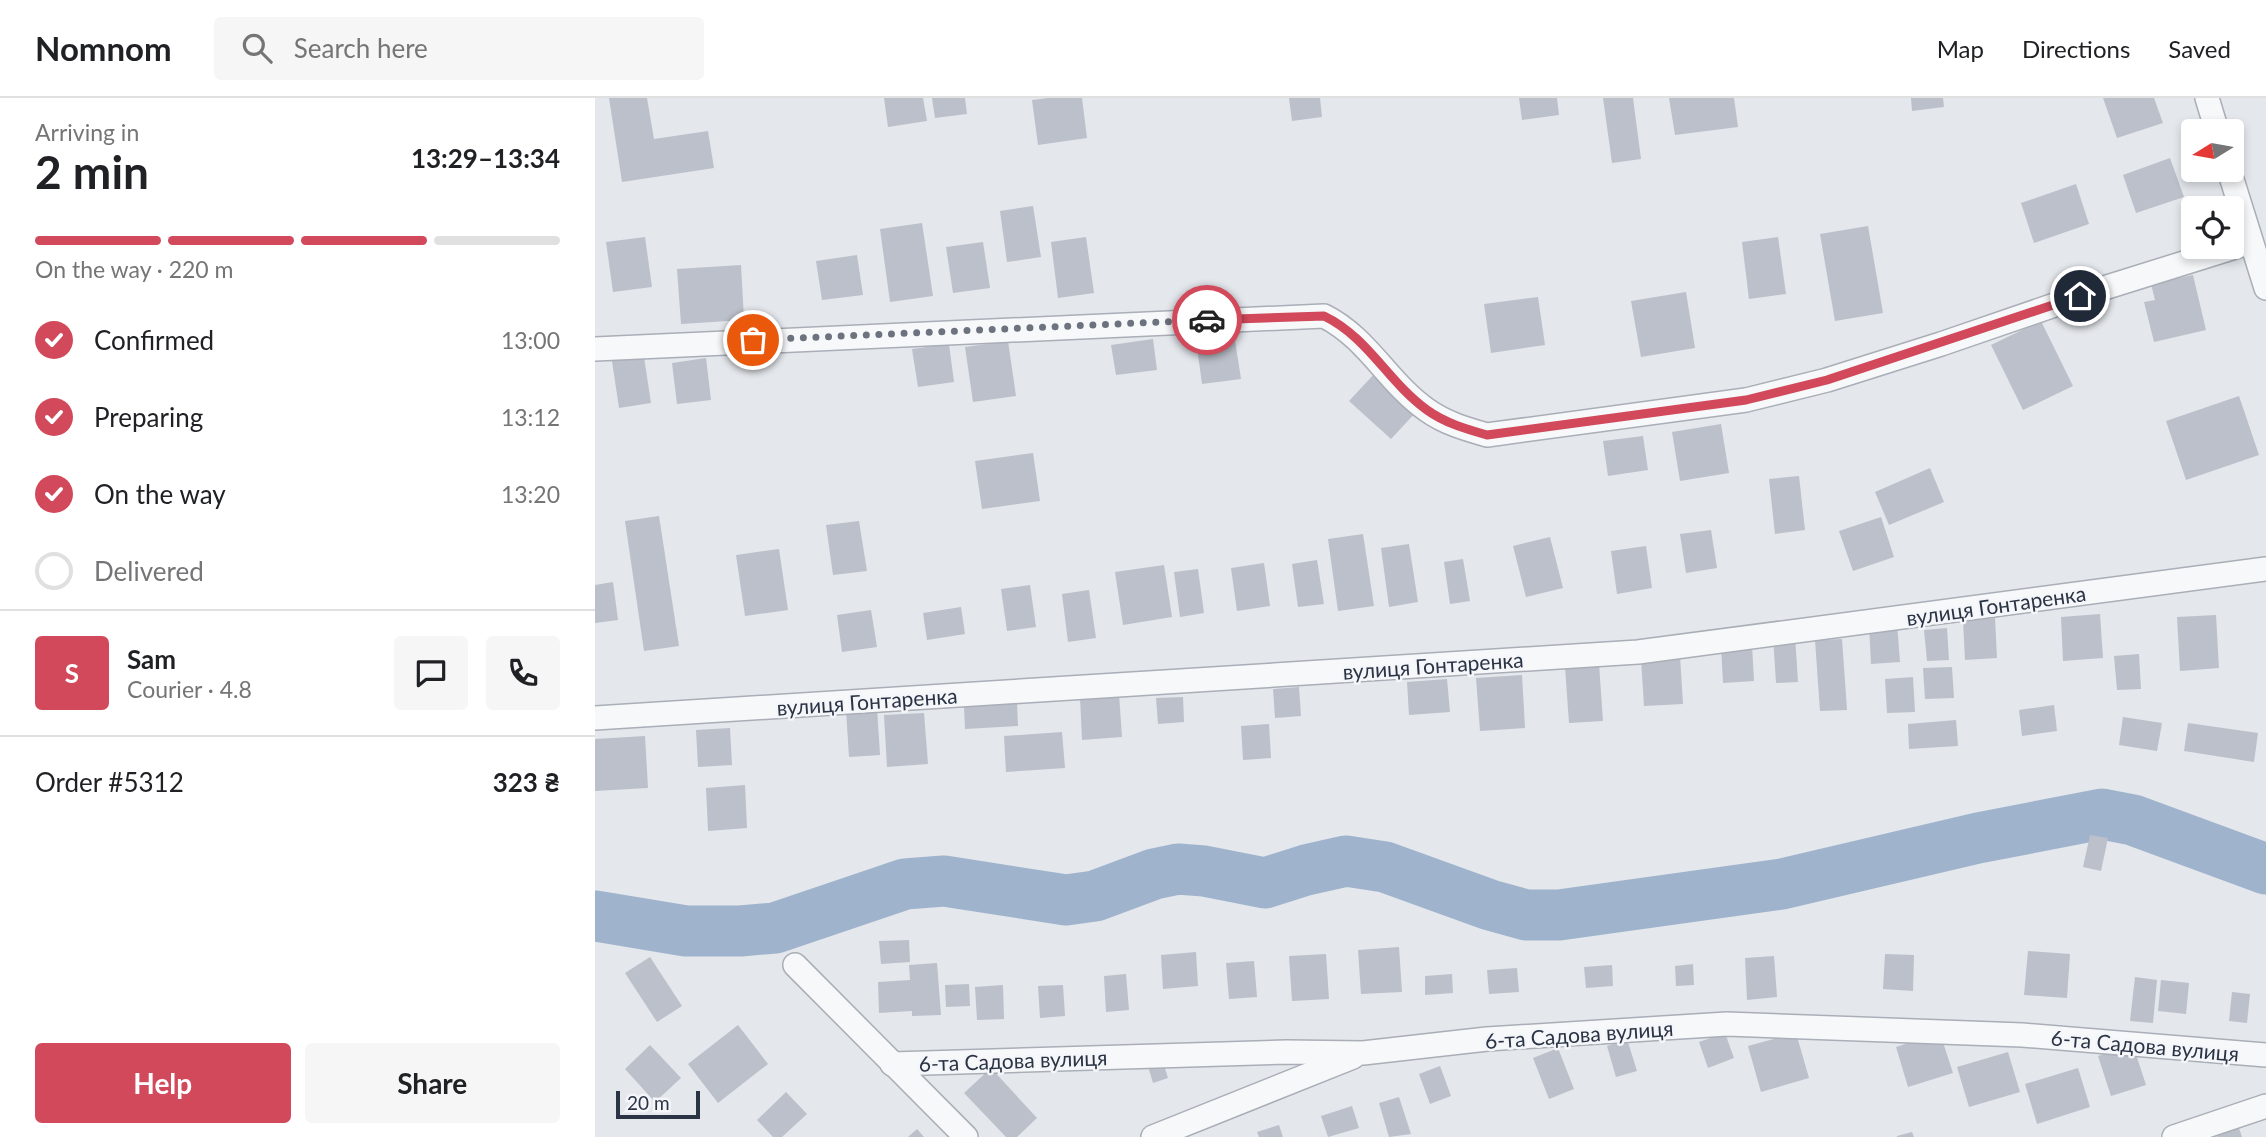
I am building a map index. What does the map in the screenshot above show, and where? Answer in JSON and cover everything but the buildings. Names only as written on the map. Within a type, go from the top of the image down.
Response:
[{"type":"street","points":[[2207,98],[2213,119]]},
{"type":"street","points":[[2233,182],[2266,288]]},
{"type":"street","points":[[595,349],[1324,316],[1341,324],[1359,340],[1406,392],[1428,411],[1457,426],[1487,435],[1746,400],[1827,380],[2251,242]]},
{"type":"street","name":"вулиця Гонтаренка","points":[[595,718],[1638,652],[2266,569]]},
{"type":"street","points":[[795,965],[966,1137]]},
{"type":"street","name":"6-та Садова вулиця","points":[[893,1063],[1286,1052],[1363,1053],[1487,1040],[1727,1024],[2022,1035],[2266,1055]]},
{"type":"street","points":[[1153,1137],[1363,1053]]},
{"type":"street","points":[[2174,1137],[2266,1106]]},
{"type":"waterway","points":[[595,916],[686,931],[740,931],[775,928],[905,884],[944,881],[1066,900],[1095,896],[1154,874],[1178,869],[1204,871],[1265,883],[1346,861],[1385,867],[1490,905],[1526,915],[1559,915],[1782,884],[1978,838],[2102,814],[2133,820],[2266,869]]},
{"type":"way so far","points":[[753,340],[1207,320]]},
{"type":"route","points":[[1207,320],[1324,316],[1341,324],[1359,340],[1406,392],[1428,411],[1457,426],[1487,435],[1746,400],[1827,380],[2080,296]]}]
